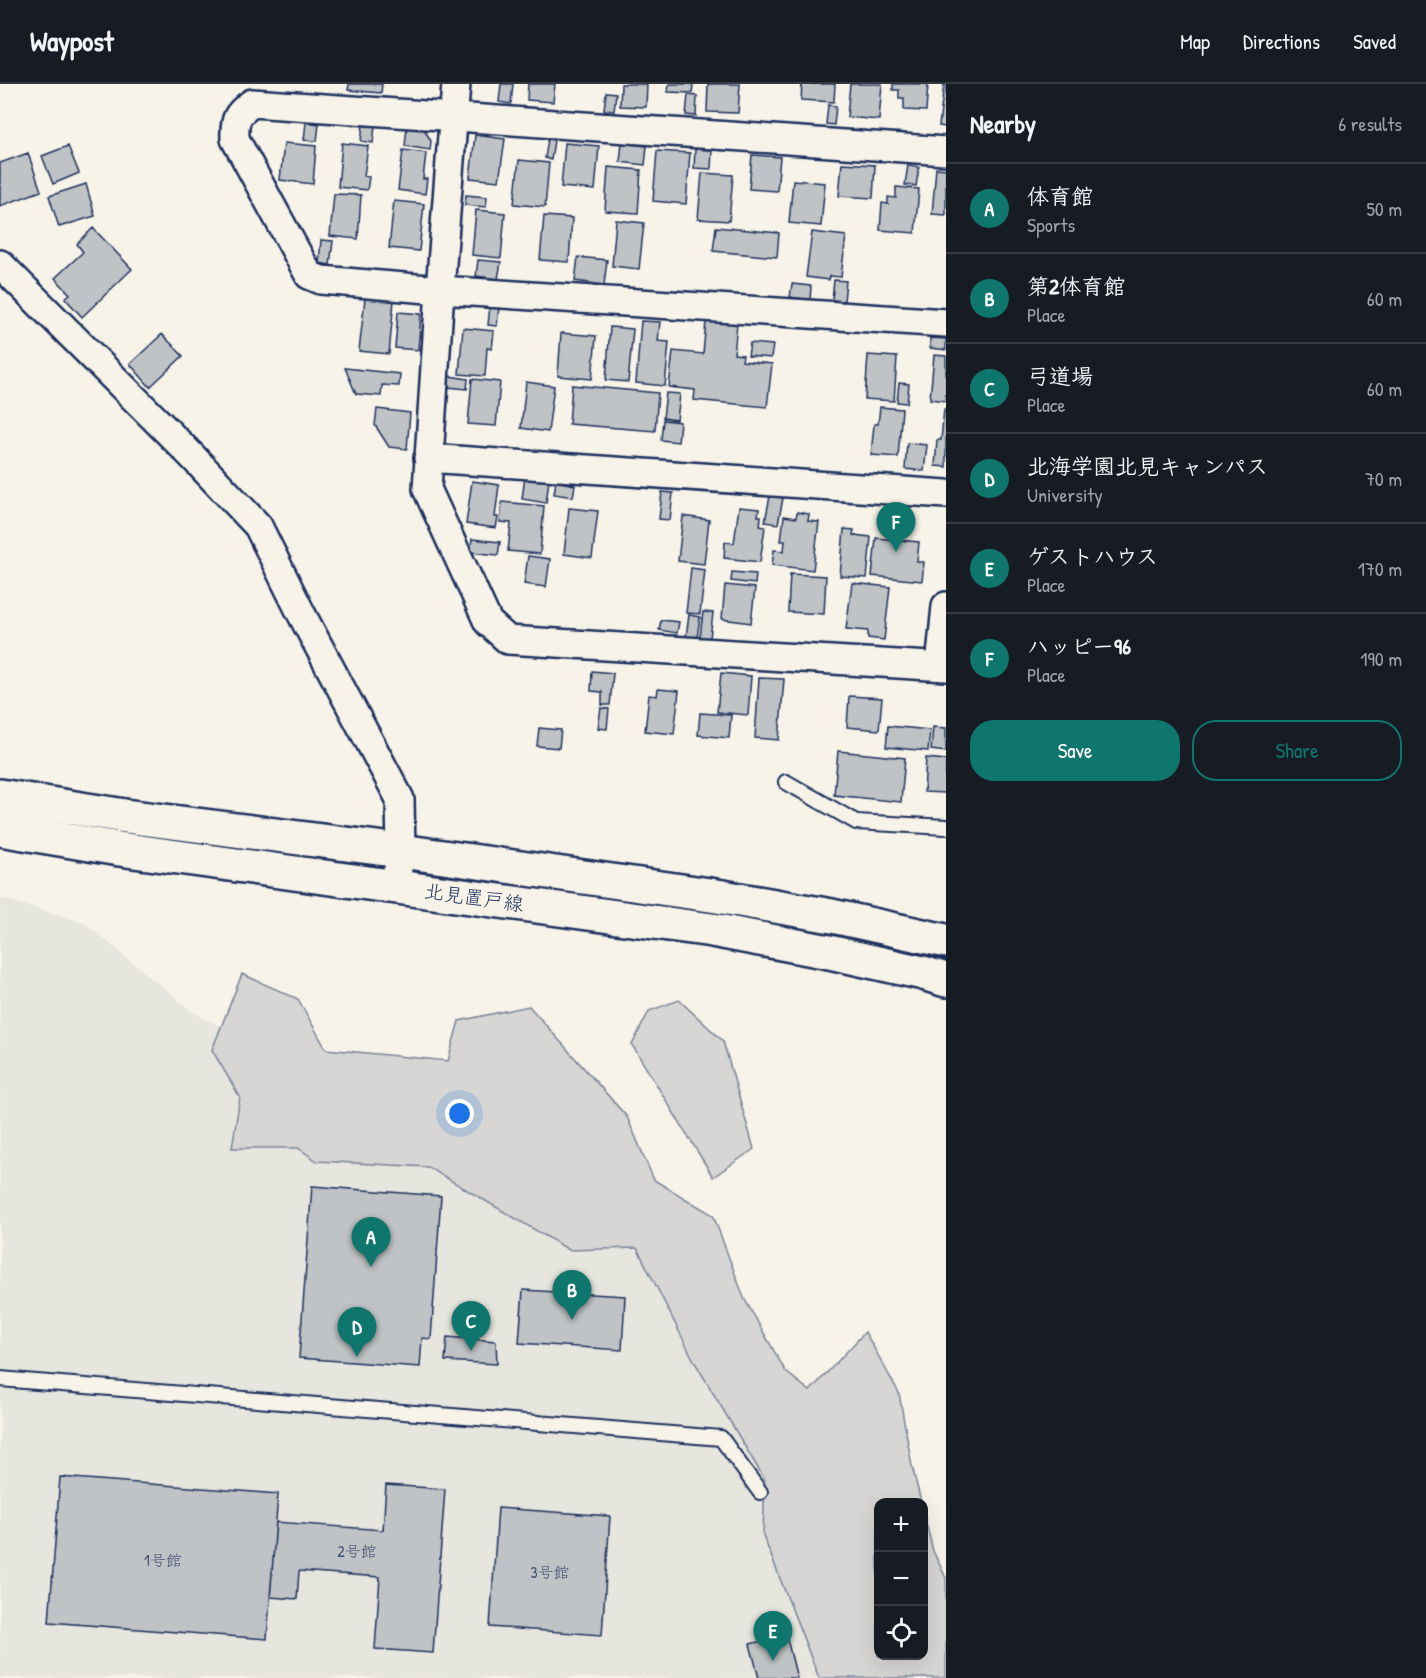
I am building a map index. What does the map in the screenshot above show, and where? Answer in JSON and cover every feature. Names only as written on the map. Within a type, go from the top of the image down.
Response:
[{"type":"main road","name":"北見置戸線","points":[[0,796],[125,816],[400,851],[717,896],[832,916],[946,941]]},
{"type":"main road","name":"北見置戸線","points":[[0,829],[119,849],[712,930],[829,952],[946,980]]},
{"type":"street","points":[[456,84],[427,489],[488,622],[508,640],[943,667],[946,606]]},
{"type":"street","points":[[946,151],[252,103],[240,112],[234,124],[235,139],[309,275],[321,280],[440,290],[946,323]]},
{"type":"street","points":[[0,264],[192,456],[258,526],[302,615],[400,799],[400,851],[395,886]]},
{"type":"street","points":[[428,458],[946,494]]},
{"type":"lane","points":[[786,782],[856,822],[946,827]]},
{"type":"lane","points":[[0,1379],[721,1438],[760,1492]]},
{"type":"shaded area","points":[[0,898],[83,922],[193,1012],[525,1189],[652,1234],[775,1480],[833,1678],[0,1678]]},
{"type":"shaded area","points":[[242,974],[298,999],[326,1049],[448,1061],[459,1021],[529,1006],[627,1117],[654,1180],[713,1215],[744,1298],[786,1372],[810,1391],[865,1332],[899,1393],[920,1498],[874,1498],[874,1660],[928,1660],[928,1530],[933,1551],[946,1578],[946,1678],[819,1678],[763,1535],[765,1480],[694,1361],[637,1248],[569,1250],[428,1167],[317,1161],[298,1148],[232,1148],[240,1097],[212,1050]]},
{"type":"shaded area","points":[[679,1000],[723,1041],[754,1149],[713,1177],[632,1045],[649,1011]]},
{"type":"building","points":[[349,84],[382,84],[381,93],[348,90]]},
{"type":"building","points":[[501,84],[513,84],[511,104],[499,102]]},
{"type":"building","points":[[528,84],[555,84],[553,102],[527,100]]},
{"type":"building","points":[[621,84],[647,84],[646,107],[620,106]]},
{"type":"building","points":[[669,84],[693,84],[692,93],[668,92]]},
{"type":"building","points":[[708,84],[740,84],[738,113],[707,112]]},
{"type":"building","points":[[802,84],[835,84],[834,102],[801,100]]},
{"type":"building","points":[[850,84],[882,84],[879,120],[847,117]]},
{"type":"building","points":[[893,84],[928,84],[926,111],[904,110],[904,98],[899,98],[899,90],[893,90]]},
{"type":"building","points":[[944,84],[946,84],[946,127],[939,126]]},
{"type":"building","points":[[606,92],[616,93],[614,111],[604,110]]},
{"type":"building","points":[[688,95],[697,96],[696,116],[686,115]]},
{"type":"building","points":[[828,105],[836,106],[834,125],[826,124]]},
{"type":"building","points":[[306,122],[319,124],[317,141],[304,140]]},
{"type":"building","points":[[363,125],[375,126],[373,143],[361,141]]},
{"type":"building","points":[[407,127],[424,129],[431,141],[430,150],[405,146]]},
{"type":"building","points":[[475,135],[505,139],[499,181],[470,178]]},
{"type":"building","points":[[548,139],[554,140],[551,160],[545,158]]},
{"type":"building","points":[[284,143],[316,146],[313,184],[280,180]]},
{"type":"building","points":[[342,143],[368,146],[364,176],[369,177],[367,190],[338,187]]},
{"type":"building","points":[[565,143],[599,146],[595,190],[561,187]]},
{"type":"building","points":[[622,143],[647,146],[645,165],[620,162]]},
{"type":"building","points":[[68,146],[79,173],[53,184],[42,156]]},
{"type":"building","points":[[695,149],[712,150],[711,169],[694,168]]},
{"type":"building","points":[[403,150],[426,153],[423,179],[427,179],[425,194],[398,190]]},
{"type":"building","points":[[657,151],[690,153],[686,204],[653,201]]},
{"type":"building","points":[[28,153],[41,191],[0,206],[0,163]]},
{"type":"building","points":[[752,155],[780,157],[777,191],[749,189]]},
{"type":"building","points":[[519,160],[549,163],[545,207],[514,204]]},
{"type":"building","points":[[842,163],[875,165],[873,198],[839,196]]},
{"type":"building","points":[[908,165],[919,167],[916,186],[905,185]]},
{"type":"building","points":[[608,167],[641,170],[638,213],[605,211]]},
{"type":"building","points":[[936,168],[946,169],[946,215],[932,214]]},
{"type":"building","points":[[702,173],[733,175],[729,221],[698,219]]},
{"type":"building","points":[[793,180],[825,183],[821,226],[789,223]]},
{"type":"building","points":[[86,184],[95,216],[59,227],[49,196]]},
{"type":"building","points":[[896,187],[919,189],[915,233],[880,230],[882,203],[888,204],[888,197],[896,198]]},
{"type":"building","points":[[334,194],[361,195],[358,239],[330,236]]},
{"type":"building","points":[[466,195],[487,197],[486,207],[465,205]]},
{"type":"building","points":[[394,201],[424,204],[419,251],[389,248]]},
{"type":"building","points":[[476,210],[505,213],[501,258],[472,255]]},
{"type":"building","points":[[544,216],[572,218],[569,262],[540,260]]},
{"type":"building","points":[[616,220],[644,223],[639,269],[612,266]]},
{"type":"building","points":[[716,227],[779,233],[777,257],[713,251]]},
{"type":"building","points":[[93,228],[132,269],[82,317],[65,298],[70,294],[55,278],[83,252],[77,244]]},
{"type":"building","points":[[812,232],[846,236],[841,277],[830,276],[829,280],[806,277]]},
{"type":"building","points":[[321,240],[333,241],[330,265],[319,263]]},
{"type":"building","points":[[578,257],[607,260],[604,285],[575,281]]},
{"type":"building","points":[[478,260],[501,262],[498,279],[476,276]]},
{"type":"building","points":[[834,280],[846,281],[844,301],[832,300]]},
{"type":"building","points":[[792,284],[811,286],[810,300],[790,297]]},
{"type":"building","points":[[365,298],[394,300],[389,354],[359,351]]},
{"type":"building","points":[[490,306],[499,307],[497,326],[488,325]]},
{"type":"building","points":[[398,312],[421,314],[418,350],[395,348]]},
{"type":"building","points":[[641,321],[660,322],[658,341],[669,342],[665,386],[636,383]]},
{"type":"building","points":[[706,321],[737,324],[734,354],[743,355],[742,361],[772,364],[767,407],[694,400],[695,390],[669,387],[673,351],[703,354]]},
{"type":"building","points":[[610,327],[633,329],[628,382],[606,380]]},
{"type":"building","points":[[463,328],[494,331],[492,349],[487,348],[485,376],[459,374]]},
{"type":"building","points":[[561,333],[596,336],[592,379],[558,376]]},
{"type":"building","points":[[162,334],[183,356],[150,387],[130,364]]},
{"type":"building","points":[[930,338],[946,339],[946,350],[930,348]]},
{"type":"building","points":[[750,343],[773,345],[771,358],[748,356]]},
{"type":"building","points":[[868,355],[897,357],[894,401],[865,399]]},
{"type":"building","points":[[934,355],[946,356],[946,401],[930,399]]},
{"type":"building","points":[[345,368],[400,374],[399,386],[382,385],[381,396],[356,394]]},
{"type":"building","points":[[449,376],[468,379],[467,389],[448,387]]},
{"type":"building","points":[[472,379],[500,382],[496,426],[468,424]]},
{"type":"building","points":[[526,382],[554,386],[548,432],[521,428]]},
{"type":"building","points":[[899,383],[909,384],[907,403],[897,402]]},
{"type":"building","points":[[572,385],[658,393],[655,431],[569,424]]},
{"type":"building","points":[[666,393],[680,394],[677,420],[663,418]]},
{"type":"building","points":[[880,407],[902,409],[898,457],[871,455],[874,424],[878,424]]},
{"type":"building","points":[[377,409],[410,413],[407,449],[389,447],[375,425]]},
{"type":"building","points":[[944,409],[946,409],[946,467],[935,466],[937,440],[941,440]]},
{"type":"building","points":[[663,420],[680,422],[678,442],[661,440]]},
{"type":"building","points":[[907,443],[927,445],[924,471],[905,469]]},
{"type":"building","points":[[525,477],[549,480],[546,503],[522,499]]},
{"type":"building","points":[[472,481],[499,485],[496,528],[466,524]]},
{"type":"building","points":[[556,481],[575,485],[573,497],[554,494]]},
{"type":"building","points":[[662,492],[673,493],[670,520],[659,519]]},
{"type":"building","points":[[770,496],[783,498],[778,524],[765,522]]},
{"type":"building","points":[[502,502],[544,506],[540,554],[508,551],[511,523],[500,522]]},
{"type":"building","points":[[739,507],[759,509],[760,526],[765,527],[760,562],[724,558],[725,542],[734,543]]},
{"type":"building","points":[[569,508],[598,511],[592,558],[564,554]]},
{"type":"building","points":[[797,512],[809,514],[808,521],[819,522],[813,570],[772,565],[774,550],[784,551],[785,541],[781,541],[784,516],[796,518]]},
{"type":"building","points":[[683,516],[709,520],[704,564],[678,561]]},
{"type":"building","points":[[844,529],[854,530],[853,535],[871,537],[867,578],[840,576]]},
{"type":"building","points":[[876,538],[919,542],[917,562],[924,562],[922,581],[872,576]]},
{"type":"building","points":[[472,539],[500,542],[498,555],[470,552]]},
{"type":"building","points":[[528,556],[550,559],[546,587],[524,584]]},
{"type":"building","points":[[691,568],[705,570],[700,614],[686,613]]},
{"type":"building","points":[[732,572],[756,574],[755,584],[731,581]]},
{"type":"building","points":[[790,574],[826,576],[824,614],[788,612]]},
{"type":"building","points":[[852,583],[890,587],[884,640],[868,638],[868,631],[846,629]]},
{"type":"building","points":[[725,585],[755,588],[751,623],[722,619]]},
{"type":"building","points":[[703,612],[713,613],[710,638],[700,637]]},
{"type":"building","points":[[689,615],[700,617],[697,638],[686,637]]},
{"type":"building","points":[[661,620],[679,622],[677,633],[659,630]]},
{"type":"building","points":[[592,671],[613,673],[610,705],[602,705],[602,692],[591,691]]},
{"type":"building","points":[[721,673],[751,676],[748,715],[717,712]]},
{"type":"building","points":[[759,678],[784,679],[779,740],[755,738]]},
{"type":"building","points":[[658,689],[679,691],[674,734],[645,731],[649,695],[657,696]]},
{"type":"building","points":[[849,696],[882,698],[879,730],[847,727]]},
{"type":"building","points":[[601,708],[609,709],[607,729],[598,728]]},
{"type":"building","points":[[700,713],[731,715],[729,738],[698,735]]},
{"type":"building","points":[[888,726],[930,730],[928,751],[886,747]]},
{"type":"building","points":[[933,727],[946,728],[946,752],[931,750]]},
{"type":"building","points":[[539,728],[561,730],[559,748],[537,746]]},
{"type":"building","points":[[838,751],[905,758],[901,802],[834,795]]},
{"type":"building","points":[[926,758],[946,760],[945,793],[924,792]]},
{"type":"building","points":[[312,1186],[441,1196],[431,1339],[422,1338],[420,1367],[299,1358]]},
{"type":"building","points":[[523,1290],[625,1296],[622,1350],[519,1343]]},
{"type":"building","points":[[447,1337],[496,1341],[497,1364],[445,1361]]},
{"type":"building","points":[[60,1477],[278,1494],[267,1639],[49,1622]]},
{"type":"building","points":[[386,1485],[445,1489],[433,1653],[375,1649],[380,1577],[299,1571],[297,1599],[270,1597],[276,1522],[383,1530]]},
{"type":"building","points":[[498,1508],[610,1516],[602,1635],[490,1627]]},
{"type":"building","points":[[786,1635],[797,1678],[759,1678],[750,1644]]},
{"type":"place","name":"ハッピー96","points":[[896,552]]},
{"type":"place","name":"体育館","points":[[371,1267]]},
{"type":"place","name":"第2体育館","points":[[572,1320]]},
{"type":"place","name":"弓道場","points":[[471,1351]]},
{"type":"place","name":"北海学園北見キャンパス","points":[[357,1357]]},
{"type":"place","name":"ゲストハウス","points":[[773,1661]]}]
